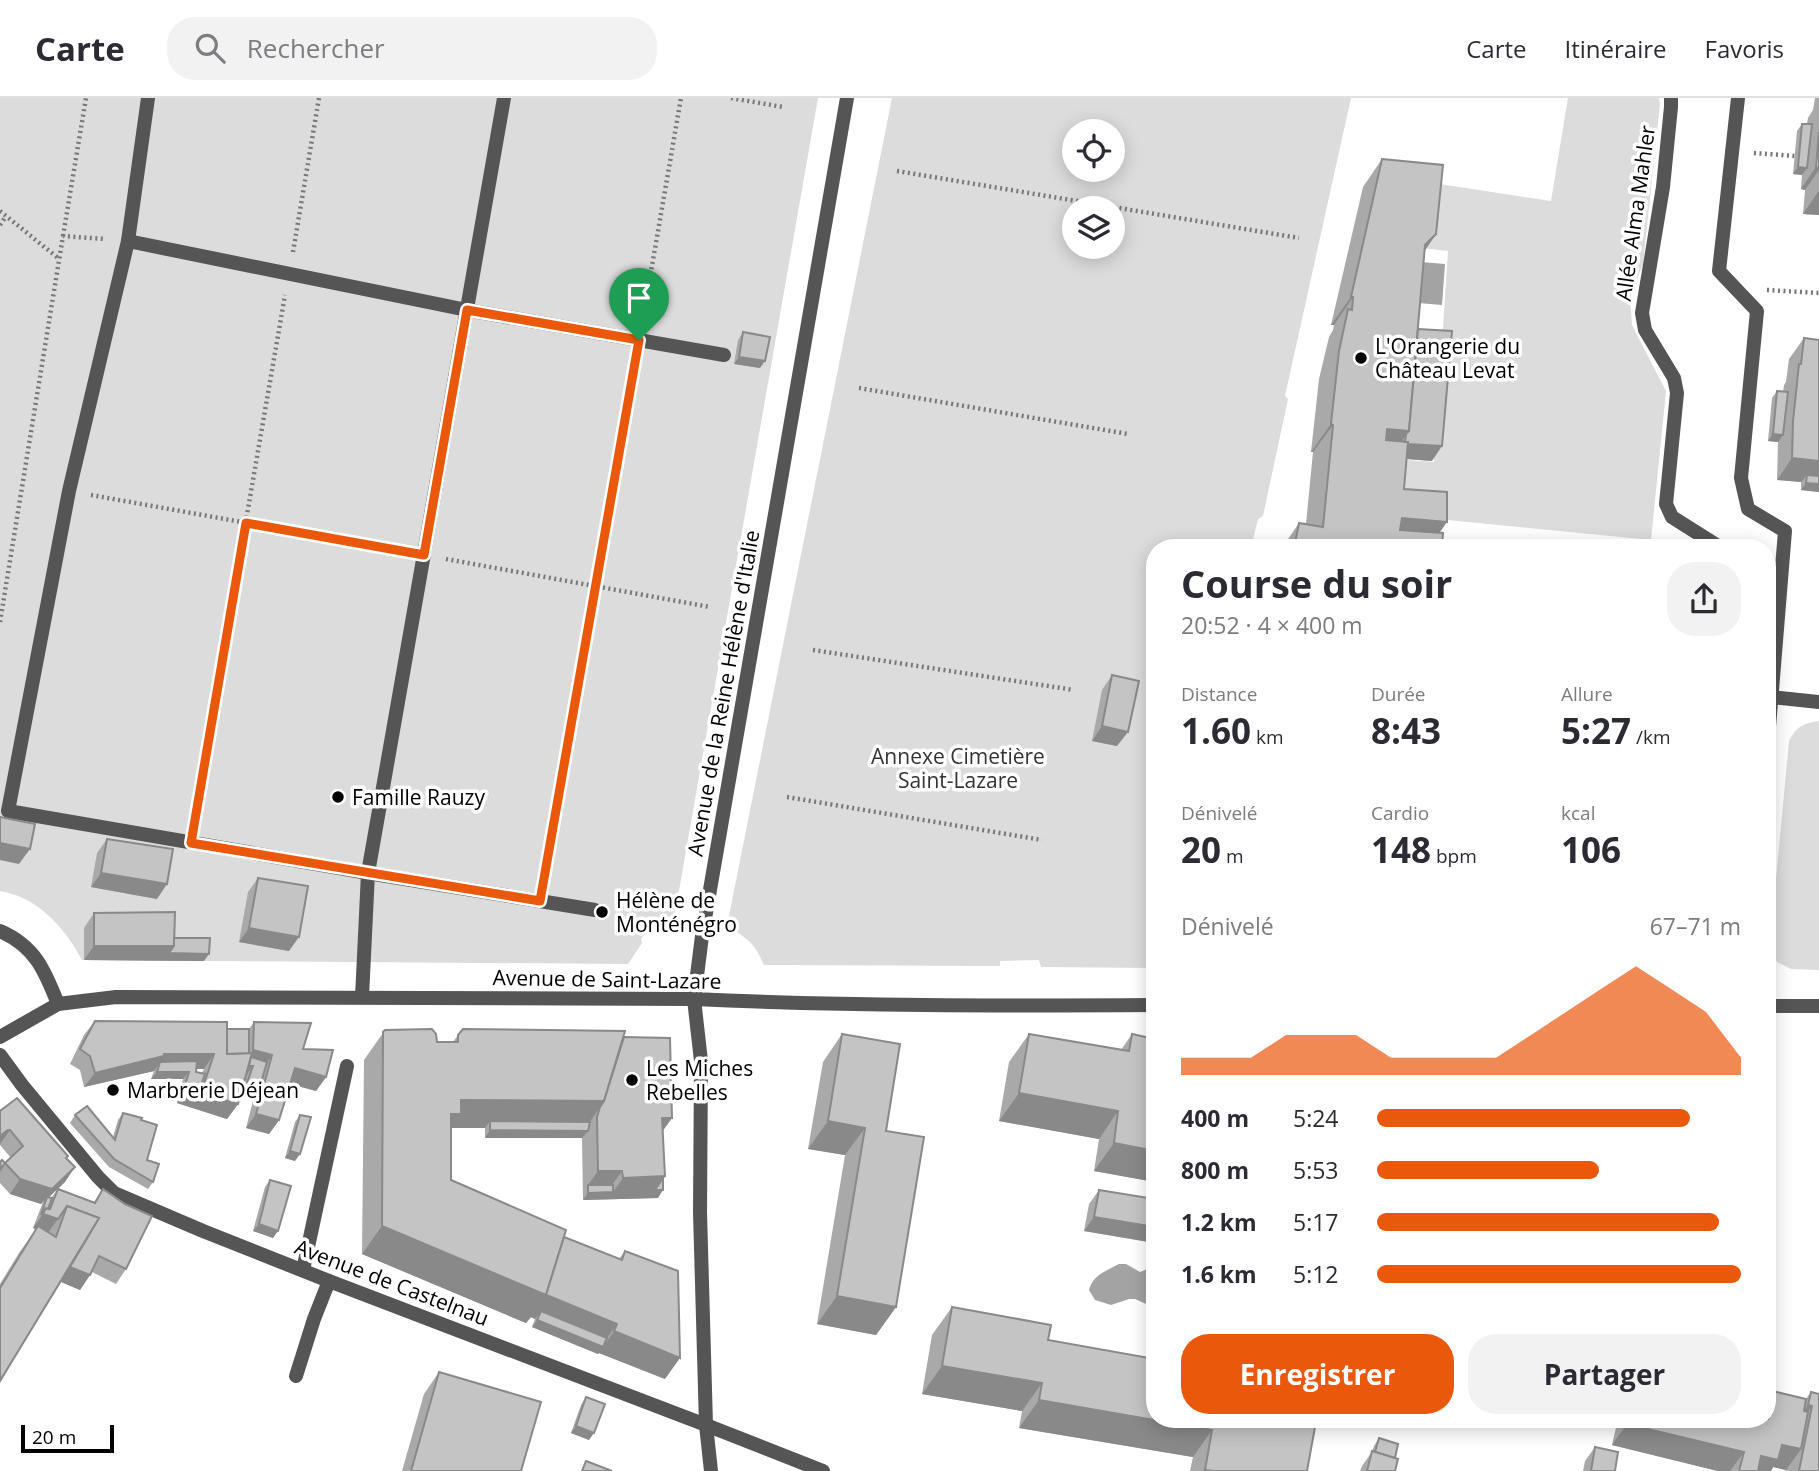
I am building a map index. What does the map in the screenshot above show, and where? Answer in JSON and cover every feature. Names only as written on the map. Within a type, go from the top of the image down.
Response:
[{"type":"street","points":[[148,98],[128,241],[69,491],[4,811],[595,910]]},
{"type":"street","points":[[362,997],[368,873],[504,98]]},
{"type":"street","name":"Avenue de la Reine Hélène d'Italie","points":[[711,1471],[706,1424],[700,1212],[701,1061],[694,999],[702,936],[846,98]]},
{"type":"street","name":"Allée Alma Mahler","points":[[1671,98],[1663,187],[1642,313],[1645,330],[1674,378],[1677,393],[1666,504],[1672,517],[1707,539]]},
{"type":"street","points":[[1738,98],[1719,271],[1757,311],[1741,478],[1748,509],[1785,531],[1776,638]]},
{"type":"street","points":[[128,241],[467,310],[724,355]]},
{"type":"street","points":[[1776,698],[1819,702]]},
{"type":"street","points":[[0,931],[27,947],[45,970],[58,1004],[0,1037]]},
{"type":"street","name":"Avenue de Saint-Lazare","points":[[58,1004],[116,997],[362,997],[694,999],[771,1003],[1016,1006],[1146,1005]]},
{"type":"street","points":[[1776,1006],[1819,1006]]},
{"type":"street","name":"Avenue de Castelnau","points":[[0,1055],[98,1177],[114,1193],[329,1281],[823,1471]]},
{"type":"street","points":[[303,1270],[348,1066]]},
{"type":"street","points":[[296,1376],[329,1281]]},
{"type":"path","points":[[0,622],[86,98]]},
{"type":"path","points":[[191,843],[319,98]]},
{"type":"path","points":[[540,901],[681,98]]},
{"type":"path","points":[[731,98],[783,107]]},
{"type":"path","points":[[1733,152],[1795,156]]},
{"type":"path","points":[[897,171],[1299,238]]},
{"type":"path","points":[[0,211],[59,259]]},
{"type":"path","points":[[0,225],[6,216]]},
{"type":"path","points":[[63,236],[128,241]]},
{"type":"path","points":[[1743,296],[1768,290],[1819,293]]},
{"type":"path","points":[[859,388],[1128,434]]},
{"type":"path","points":[[69,491],[710,607]]},
{"type":"path","points":[[813,650],[1074,690]]},
{"type":"path","points":[[787,797],[1042,840]]},
{"type":"green space","points":[[0,98],[818,98],[673,925],[652,935],[644,935],[642,943],[628,964],[82,960],[49,916],[26,900],[0,891]]},
{"type":"green space","name":"Annexe Cimetière Saint-Lazare","points":[[892,98],[1351,98],[1285,396],[1288,399],[1263,516],[1258,519],[1253,539],[1146,539],[1146,968],[1041,967],[1039,960],[1000,961],[1000,966],[764,965],[750,942],[727,926]]},
{"type":"green space","points":[[1568,98],[1659,98],[1643,264],[1630,298],[1632,325],[1666,391],[1651,539],[1388,516],[1393,459],[1434,462],[1448,251],[1421,248],[1433,183],[1551,201]]},
{"type":"green space","points":[[1819,721],[1819,970],[1791,969],[1776,959],[1776,879],[1789,741],[1794,732],[1809,723]]},
{"type":"shaded area","points":[[1421,262],[1445,264],[1442,305],[1418,303]]},
{"type":"shaded area","points":[[1119,1264],[1126,1264],[1140,1272],[1146,1270],[1146,1304],[1135,1299],[1111,1305],[1095,1300],[1089,1290],[1101,1274]]},
{"type":"building","points":[[1802,124],[1812,124],[1807,168],[1798,167]]},
{"type":"building","points":[[1819,132],[1819,168],[1816,167]]},
{"type":"building","name":"L'Orangerie du Château Levat","points":[[1382,159],[1443,165],[1436,234],[1425,245],[1409,431],[1387,429],[1386,440],[1408,442],[1404,489],[1447,492],[1447,522],[1402,518],[1400,530],[1443,533],[1443,539],[1296,539],[1299,523],[1323,527],[1339,351],[1348,309],[1352,310],[1351,297]]},
{"type":"building","points":[[1418,329],[1452,331],[1442,446],[1405,442],[1409,431]]},
{"type":"building","points":[[743,332],[770,337],[765,361],[739,357]]},
{"type":"building","points":[[1804,338],[1819,340],[1819,461],[1792,458],[1793,421]]},
{"type":"building","points":[[1777,391],[1788,392],[1783,435],[1773,434]]},
{"type":"building","points":[[1807,475],[1819,476],[1819,484],[1806,483]]},
{"type":"building","points":[[1112,675],[1139,681],[1128,732],[1102,726]]},
{"type":"building","points":[[0,817],[35,824],[30,849],[0,843]]},
{"type":"building","points":[[107,839],[173,849],[167,884],[101,873]]},
{"type":"building","points":[[258,878],[308,886],[299,937],[249,928]]},
{"type":"building","points":[[175,912],[174,946],[94,946],[94,913]]},
{"type":"building","points":[[174,938],[210,938],[209,954],[169,953],[174,946]]},
{"type":"building","points":[[95,1021],[227,1022],[227,1054],[252,1053],[238,1104],[201,1093],[214,1054],[164,1054],[95,1073],[90,1056],[80,1049]]},
{"type":"building","points":[[254,1022],[311,1023],[303,1049],[333,1050],[326,1077],[295,1068],[279,1120],[256,1114],[272,1055],[253,1050]]},
{"type":"building","points":[[227,1029],[249,1029],[249,1053],[227,1054]]},
{"type":"building","points":[[432,1029],[437,1042],[458,1042],[458,1035],[463,1029],[625,1031],[604,1101],[461,1100],[461,1114],[451,1114],[451,1180],[566,1230],[546,1295],[382,1226],[383,1032]]},
{"type":"building","points":[[842,1034],[900,1044],[886,1131],[924,1137],[896,1307],[837,1296],[865,1128],[828,1121]]},
{"type":"building","points":[[1029,1034],[1129,1051],[1132,1034],[1146,1037],[1146,1149],[1114,1143],[1118,1111],[1019,1093]]},
{"type":"building","points":[[624,1037],[670,1038],[672,1118],[662,1118],[665,1176],[623,1178],[622,1171],[598,1171],[597,1117]]},
{"type":"building","points":[[251,1057],[267,1062],[260,1086],[247,1083],[253,1066],[249,1066]]},
{"type":"building","points":[[197,1061],[196,1072],[205,1074],[196,1100],[182,1095],[189,1072],[157,1072],[160,1062]]},
{"type":"building","points":[[17,1098],[75,1167],[52,1189],[20,1179],[5,1163],[23,1146],[10,1130],[0,1136],[0,1111]]},
{"type":"building","points":[[87,1106],[115,1140],[123,1113],[157,1125],[147,1160],[159,1164],[153,1182],[114,1159],[75,1115]]},
{"type":"building","points":[[300,1115],[311,1117],[300,1154],[290,1151]]},
{"type":"building","points":[[490,1121],[590,1122],[588,1131],[490,1130]]},
{"type":"building","points":[[663,1178],[663,1190],[655,1190]]},
{"type":"building","points":[[270,1180],[291,1186],[278,1231],[259,1224]]},
{"type":"building","points":[[588,1185],[613,1185],[613,1192],[588,1193]]},
{"type":"building","points":[[58,1189],[95,1203],[103,1189],[125,1204],[152,1216],[126,1269],[99,1256],[90,1275],[70,1267],[99,1218],[67,1206],[58,1219],[43,1214],[46,1208],[50,1209]]},
{"type":"building","points":[[1099,1190],[1146,1198],[1146,1226],[1094,1217]]},
{"type":"building","points":[[47,1197],[52,1198],[48,1209],[41,1215]]},
{"type":"building","points":[[67,1206],[99,1218],[0,1381],[0,1288],[38,1226],[56,1237]]},
{"type":"building","points":[[564,1237],[622,1260],[625,1251],[678,1271],[680,1358],[614,1331],[617,1324],[546,1295]]},
{"type":"building","points":[[952,1307],[1051,1325],[1048,1340],[1146,1357],[1146,1419],[1039,1400],[1042,1383],[942,1366]]},
{"type":"building","points":[[541,1311],[607,1338],[603,1347],[537,1320]]},
{"type":"building","points":[[439,1372],[541,1402],[521,1471],[411,1471]]},
{"type":"building","points":[[1776,1392],[1806,1399],[1804,1411],[1808,1412],[1801,1449],[1782,1445],[1778,1460],[1761,1456],[1758,1471],[1739,1471],[1744,1452],[1644,1428],[1776,1428]]},
{"type":"building","points":[[1811,1392],[1819,1394],[1819,1471],[1799,1471],[1812,1406],[1808,1405]]},
{"type":"building","points":[[586,1397],[605,1404],[594,1433],[576,1426]]},
{"type":"building","points":[[1200,1428],[1315,1428],[1307,1471],[1205,1470],[1212,1430]]},
{"type":"building","points":[[1379,1438],[1398,1444],[1395,1458],[1375,1452]]},
{"type":"building","points":[[1595,1447],[1618,1452],[1615,1471],[1591,1471]]},
{"type":"building","points":[[1372,1451],[1398,1459],[1395,1471],[1367,1471]]},
{"type":"building","points":[[586,1461],[612,1471],[582,1471]]},
{"type":"place","name":"L'Orangerie du Château Levat","points":[[1361,358]]},
{"type":"place","name":"Famille Rauzy","points":[[338,797]]},
{"type":"place","name":"Hélène de Monténégro","points":[[602,912]]},
{"type":"place","name":"Les Miches Rebelles","points":[[632,1080]]},
{"type":"place","name":"Marbrerie Déjean","points":[[113,1090]]},
{"type":"route","points":[[467,310],[639,340],[540,901],[191,843],[246,523],[424,555],[467,310]]}]
